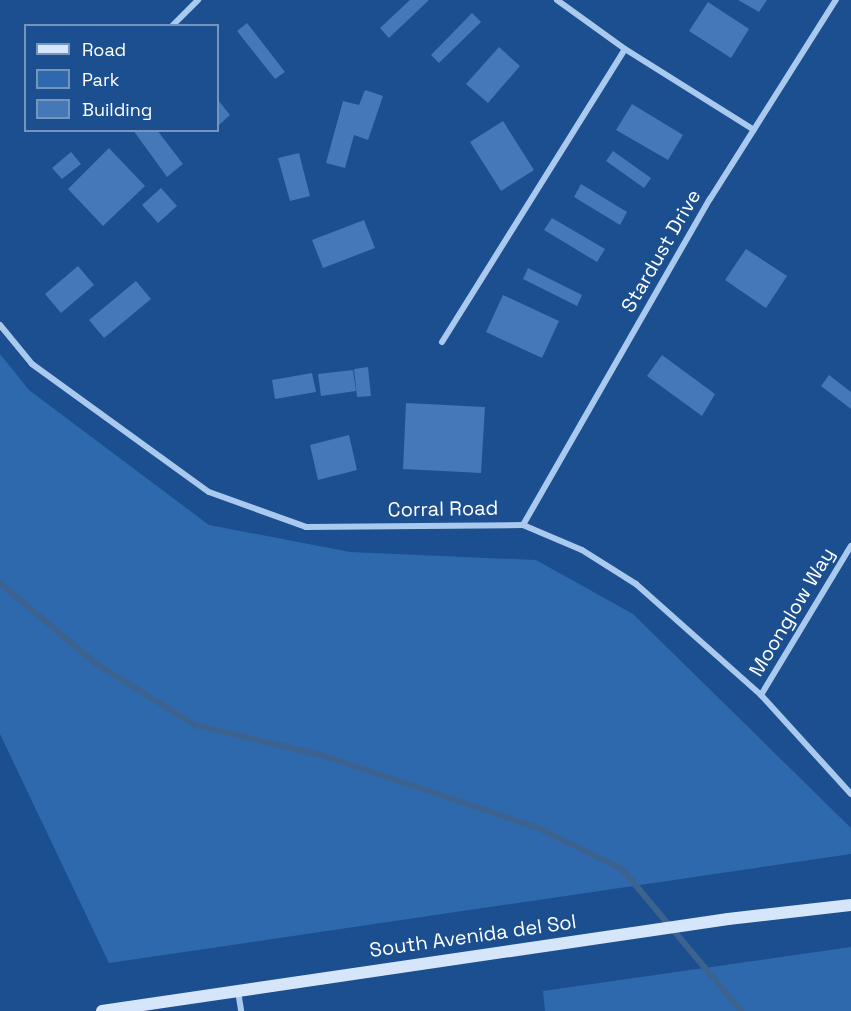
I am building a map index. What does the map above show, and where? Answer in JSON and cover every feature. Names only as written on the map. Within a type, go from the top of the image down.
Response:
[{"type":"street","points":[[174,24],[198,0]]},
{"type":"street","points":[[557,0],[625,49],[754,130]]},
{"type":"street","name":"Stardust Drive","points":[[523,525],[754,130],[836,0]]},
{"type":"street","points":[[442,342],[625,49]]},
{"type":"street","name":"Corral Road","points":[[0,325],[33,364],[209,492],[306,527],[523,525],[582,550],[636,584],[760,695],[851,794]]},
{"type":"street","name":"Moonglow Way","points":[[760,695],[851,546]]},
{"type":"street","name":"South Avenida del Sol","points":[[102,1011],[728,919],[851,905]]},
{"type":"street","points":[[238,990],[241,1011]]},
{"type":"green space","points":[[0,354],[29,390],[209,525],[350,552],[536,560],[633,614],[851,828],[851,854],[109,963],[0,734]]},
{"type":"green space","points":[[851,947],[851,1011],[545,1011],[543,991]]},
{"type":"building","points":[[410,0],[429,0],[389,38],[380,28]]},
{"type":"building","points":[[738,0],[767,0],[759,12]]},
{"type":"building","points":[[708,2],[749,29],[731,58],[689,31]]},
{"type":"building","points":[[472,13],[481,22],[439,63],[431,55]]},
{"type":"building","points":[[247,23],[285,72],[275,79],[237,31]]},
{"type":"building","points":[[499,47],[520,66],[488,103],[466,84]]},
{"type":"building","points":[[365,90],[383,96],[368,140],[354,135],[345,168],[326,163],[343,101],[359,105]]},
{"type":"building","points":[[219,101],[230,115],[219,125]]},
{"type":"building","points":[[632,104],[683,135],[668,160],[616,130]]},
{"type":"building","points":[[503,121],[534,170],[501,191],[470,142]]},
{"type":"building","points":[[134,132],[159,132],[183,164],[167,177]]},
{"type":"building","points":[[109,148],[145,186],[103,226],[68,189]]},
{"type":"building","points":[[613,151],[651,178],[644,188],[606,161]]},
{"type":"building","points":[[71,152],[81,164],[62,179],[52,168]]},
{"type":"building","points":[[299,153],[310,196],[290,201],[278,158]]},
{"type":"building","points":[[581,184],[627,212],[620,225],[574,197]]},
{"type":"building","points":[[161,188],[177,206],[158,223],[142,205]]},
{"type":"building","points":[[552,218],[605,249],[597,262],[544,230]]},
{"type":"building","points":[[364,220],[375,248],[323,268],[312,240]]},
{"type":"building","points":[[746,249],[787,276],[766,308],[725,280]]},
{"type":"building","points":[[78,266],[94,285],[61,313],[45,294]]},
{"type":"building","points":[[528,268],[582,295],[577,306],[523,279]]},
{"type":"building","points":[[136,281],[151,299],[104,338],[89,320]]},
{"type":"building","points":[[503,295],[559,321],[542,358],[486,332]]},
{"type":"building","points":[[662,355],[715,394],[702,416],[647,376]]},
{"type":"building","points":[[368,367],[371,396],[357,397],[354,369]]},
{"type":"building","points":[[353,370],[356,391],[321,396],[318,374]]},
{"type":"building","points":[[312,373],[316,392],[275,399],[272,380]]},
{"type":"building","points":[[829,375],[851,392],[851,409],[821,386]]},
{"type":"building","points":[[406,403],[485,407],[481,473],[403,469]]},
{"type":"building","points":[[349,435],[357,470],[318,480],[310,445]]},
{"type":"waterway","points":[[0,583],[95,663],[195,725],[325,756],[538,828],[622,869],[741,1011]]}]
